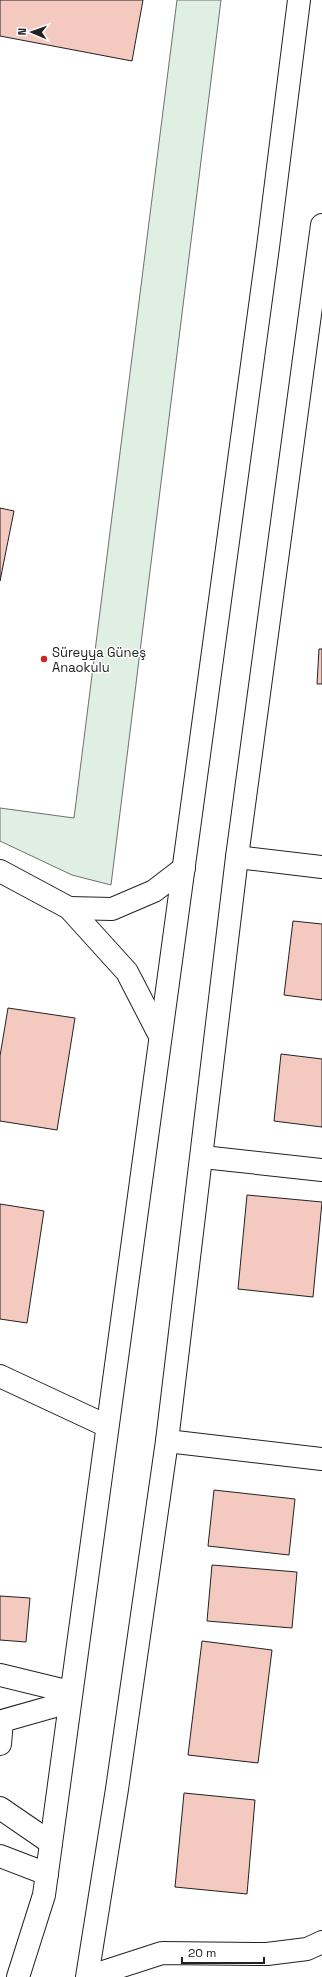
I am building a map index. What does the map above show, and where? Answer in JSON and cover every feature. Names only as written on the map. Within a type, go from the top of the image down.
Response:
[{"type":"main road","points":[[18,1977],[44,1896],[268,247],[299,0]]},
{"type":"main road","points":[[321,236],[237,857],[167,1441],[88,1977],[162,1953],[267,1954],[307,1950],[322,1942]]},
{"type":"main road","points":[[237,857],[322,867]]},
{"type":"main road","points":[[69,908],[112,909],[154,891],[184,868]]},
{"type":"main road","points":[[0,871],[69,908],[127,972],[160,1036]]},
{"type":"main road","points":[[202,1157],[322,1170]]},
{"type":"main road","points":[[0,1376],[107,1426]]},
{"type":"main road","points":[[167,1441],[322,1459]]},
{"type":"main road","points":[[0,1675],[70,1697]]},
{"type":"main road","points":[[0,1744],[2,1721],[70,1697]]},
{"type":"main road","points":[[0,1808],[51,1843]]},
{"type":"main road","points":[[0,1856],[47,1874]]},
{"type":"green space","points":[[177,0],[221,0],[111,885],[72,875],[0,841],[0,808],[74,818]]},
{"type":"building","points":[[0,0],[143,0],[132,61],[0,36]]},
{"type":"building","points":[[0,508],[14,511],[0,581]]},
{"type":"building","points":[[319,649],[322,649],[322,684],[317,684]]},
{"type":"building","points":[[293,921],[322,924],[322,1000],[284,995]]},
{"type":"building","points":[[8,1008],[75,1018],[57,1130],[0,1121],[0,1056]]},
{"type":"building","points":[[281,1054],[322,1059],[322,1127],[274,1121]]},
{"type":"building","points":[[247,1195],[322,1202],[313,1297],[238,1289]]},
{"type":"building","points":[[0,1204],[44,1211],[27,1323],[0,1319]]},
{"type":"building","points":[[214,1490],[295,1499],[289,1555],[208,1546]]},
{"type":"building","points":[[212,1565],[297,1572],[292,1628],[207,1621]]},
{"type":"building","points":[[0,1596],[30,1598],[26,1642],[0,1640]]},
{"type":"building","points":[[202,1641],[272,1650],[258,1763],[188,1755]]},
{"type":"building","points":[[184,1793],[255,1800],[247,1894],[175,1887]]},
{"type":"place","name":"Süreyya Güneş Anaokulu","points":[[44,659]]}]
